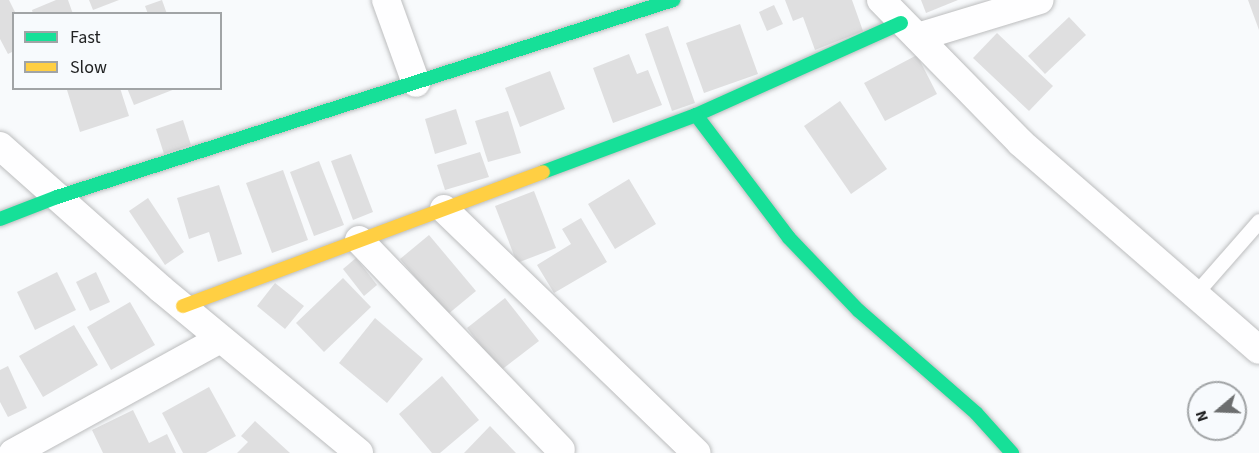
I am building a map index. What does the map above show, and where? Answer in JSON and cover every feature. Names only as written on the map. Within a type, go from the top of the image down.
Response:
[{"type":"street","points":[[386,0],[416,83]]},
{"type":"street","points":[[881,0],[1021,143],[1259,350]]},
{"type":"street","points":[[183,306],[696,115],[910,30],[1040,0]]},
{"type":"street","points":[[0,219],[57,197],[416,83],[658,2]]},
{"type":"street","points":[[696,115],[789,238],[866,317],[976,413],[1012,453]]},
{"type":"street","points":[[0,146],[220,339],[359,453]]},
{"type":"street","points":[[444,208],[697,453]]},
{"type":"street","points":[[359,240],[561,450]]},
{"type":"street","points":[[13,453],[220,339]]},
{"type":"lane","points":[[1195,294],[1259,221]]},
{"type":"building","points":[[0,0],[9,0],[15,12],[12,12],[12,52],[8,54],[0,39]]},
{"type":"building","points":[[56,0],[68,0],[72,12],[32,12],[32,10]]},
{"type":"building","points":[[89,0],[119,0],[93,10]]},
{"type":"building","points":[[162,0],[166,12],[147,12],[145,6]]},
{"type":"building","points":[[785,0],[852,0],[863,31],[815,50],[803,17],[793,21]]},
{"type":"building","points":[[921,0],[958,0],[926,13]]},
{"type":"building","points":[[1248,0],[1259,0],[1259,30]]},
{"type":"building","points":[[774,5],[783,24],[767,31],[759,12]]},
{"type":"building","points":[[1069,17],[1086,35],[1045,74],[1028,56]]},
{"type":"building","points":[[740,24],[758,74],[704,93],[686,43]]},
{"type":"building","points":[[668,26],[695,103],[672,111],[645,34]]},
{"type":"building","points":[[997,33],[1053,86],[1029,111],[973,58]]},
{"type":"building","points":[[629,54],[637,74],[648,70],[662,105],[613,123],[593,68]]},
{"type":"building","points":[[917,55],[937,94],[885,121],[864,83]]},
{"type":"building","points":[[550,71],[565,109],[520,127],[505,88]]},
{"type":"building","points":[[67,90],[121,90],[129,116],[80,132]]},
{"type":"building","points":[[128,90],[172,90],[134,105]]},
{"type":"building","points":[[840,101],[887,169],[851,194],[804,126]]},
{"type":"building","points":[[456,109],[467,144],[435,154],[425,119]]},
{"type":"building","points":[[508,111],[521,153],[488,162],[475,121]]},
{"type":"building","points":[[183,120],[191,145],[164,154],[156,129]]},
{"type":"building","points":[[480,152],[489,177],[445,190],[437,165]]},
{"type":"building","points":[[351,154],[373,212],[353,220],[331,161]]},
{"type":"building","points":[[319,161],[344,225],[314,236],[290,172]]},
{"type":"building","points":[[283,170],[308,240],[272,253],[246,183]]},
{"type":"building","points":[[629,179],[656,224],[615,249],[588,204]]},
{"type":"building","points":[[219,185],[242,254],[218,262],[209,232],[189,239],[177,198]]},
{"type":"building","points":[[534,191],[556,248],[517,263],[495,206]]},
{"type":"building","points":[[148,198],[184,252],[165,265],[129,211]]},
{"type":"building","points":[[581,218],[607,262],[554,293],[537,265],[571,244],[562,229]]},
{"type":"building","points":[[429,235],[476,291],[447,315],[400,259]]},
{"type":"building","points":[[356,258],[377,285],[364,296],[343,269]]},
{"type":"building","points":[[57,272],[76,310],[35,330],[17,292]]},
{"type":"building","points":[[96,272],[110,302],[90,311],[76,282]]},
{"type":"building","points":[[343,278],[371,307],[324,352],[296,323]]},
{"type":"building","points":[[275,283],[304,306],[285,329],[257,306]]},
{"type":"building","points":[[505,298],[539,341],[500,371],[467,328]]},
{"type":"building","points":[[130,302],[155,345],[111,370],[87,327]]},
{"type":"building","points":[[375,318],[423,359],[387,403],[339,363]]},
{"type":"building","points":[[74,325],[98,365],[43,397],[19,356]]},
{"type":"building","points":[[8,366],[27,408],[8,417],[0,402],[0,370]]},
{"type":"building","points":[[442,376],[479,420],[440,453],[432,453],[399,414]]},
{"type":"building","points":[[209,387],[236,436],[206,453],[183,453],[162,413]]},
{"type":"building","points":[[133,410],[149,443],[167,434],[176,453],[103,453],[92,430]]},
{"type":"building","points":[[255,421],[290,453],[237,453],[248,442],[241,436]]},
{"type":"building","points":[[490,426],[516,453],[464,453]]},
{"type":"traffic: fast","points":[[0,219],[57,197],[673,0]]},
{"type":"traffic: fast","points":[[901,23],[696,115],[789,238],[858,310],[976,413],[1012,453]]},
{"type":"traffic: fast","points":[[543,172],[696,115]]},
{"type":"traffic: slow","points":[[183,306],[543,172]]}]
